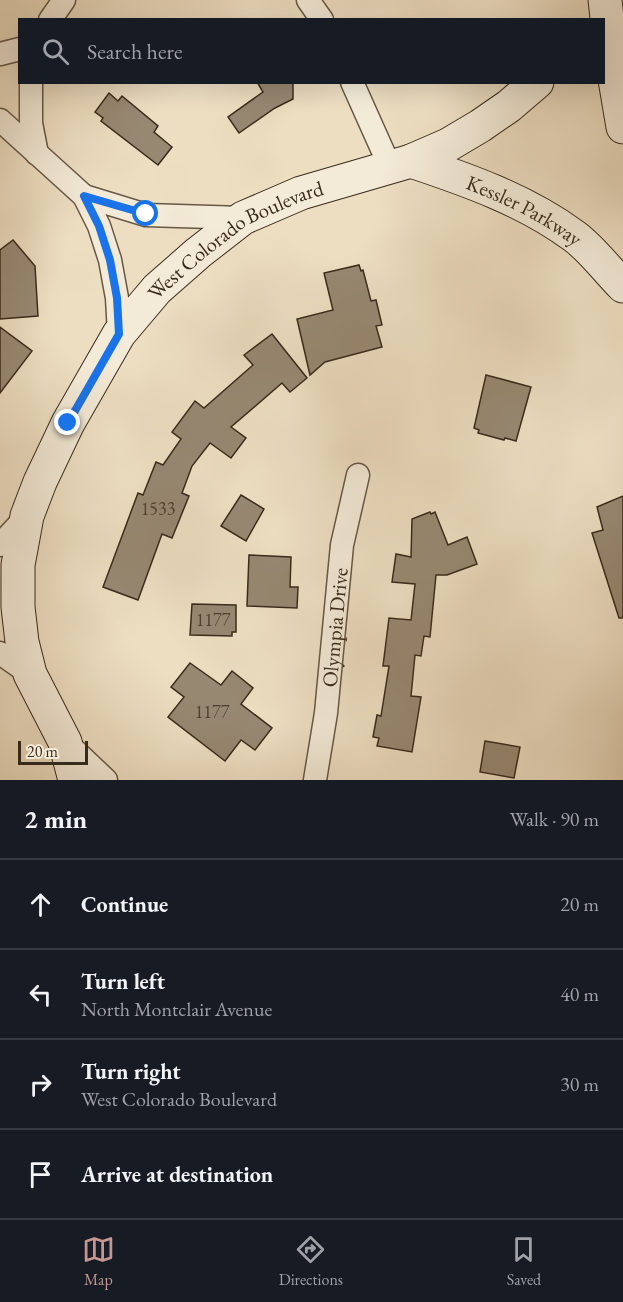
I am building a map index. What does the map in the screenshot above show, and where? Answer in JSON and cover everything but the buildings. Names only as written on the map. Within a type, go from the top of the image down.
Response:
[{"type":"street","points":[[51,18],[64,0]]},
{"type":"street","points":[[308,0],[321,18]]},
{"type":"street","points":[[590,18],[604,0]]},
{"type":"street","points":[[604,0],[623,127]]},
{"type":"street","points":[[0,54],[18,50]]},
{"type":"street","points":[[31,84],[31,123],[37,154]]},
{"type":"street","points":[[353,84],[400,164]]},
{"type":"street","name":"West Colorado Boulevard","points":[[75,780],[66,742],[30,674],[22,642],[18,607],[18,565],[27,516],[39,482],[68,423],[119,334],[157,289],[243,218],[301,193],[400,164],[448,145],[509,106],[535,84]]},
{"type":"street","points":[[0,120],[84,196],[99,226],[110,260],[117,298],[119,334]]},
{"type":"street","name":"Kessler Parkway","points":[[400,164],[472,182],[525,205],[576,237],[623,286]]},
{"type":"street","points":[[84,196],[146,214],[243,218]]},
{"type":"street","name":"Olympia Drive","points":[[315,780],[324,724],[342,545],[358,475]]},
{"type":"street","points":[[0,545],[27,516]]},
{"type":"street","points":[[0,653],[30,674]]},
{"type":"street","points":[[66,742],[106,780]]},
{"type":"route","points":[[68,423],[98,367],[119,334],[117,298],[110,260],[99,226],[84,196],[146,214]]}]
